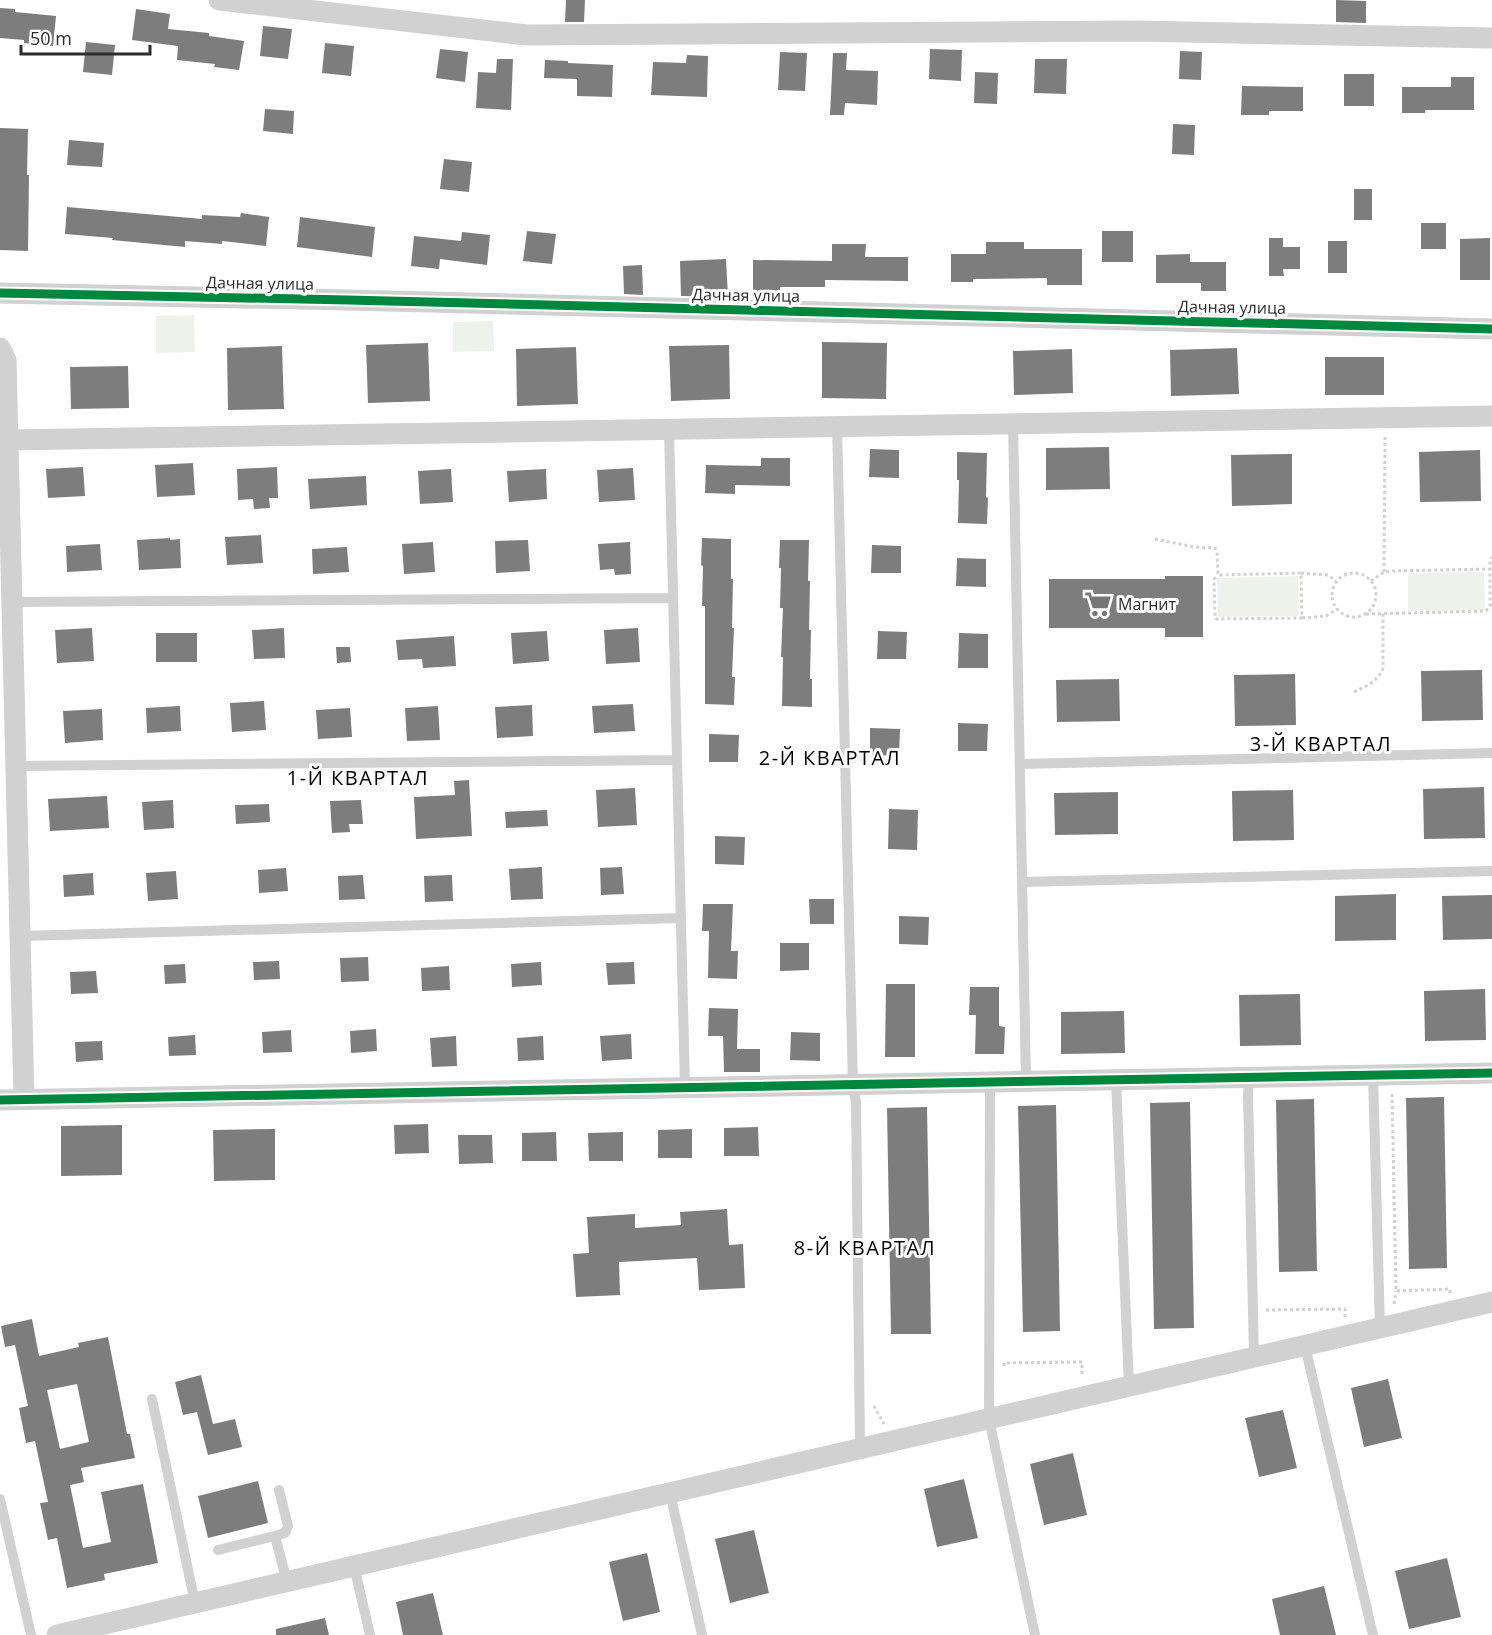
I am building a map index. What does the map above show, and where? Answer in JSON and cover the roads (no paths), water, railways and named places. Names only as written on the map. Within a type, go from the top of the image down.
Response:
[{"type":"street","points":[[219,0],[527,35],[1136,31],[1492,38]]},
{"type":"street","name":"Дачная улица","points":[[0,293],[1492,329]]},
{"type":"street","points":[[2,356],[8,440],[24,1099]]},
{"type":"street","points":[[8,440],[1492,416]]},
{"type":"street","points":[[0,1100],[1249,1078],[1373,1085],[1492,1073]]},
{"type":"street","points":[[57,1635],[1492,1302]]},
{"type":"lane","points":[[1013,423],[1026,1082]]},
{"type":"lane","points":[[837,426],[853,1085],[856,1102],[860,1449]]},
{"type":"lane","points":[[669,429],[686,1088]]},
{"type":"lane","points":[[12,602],[674,598]]},
{"type":"lane","points":[[1020,764],[1492,753]]},
{"type":"lane","points":[[16,766],[677,760]]},
{"type":"lane","points":[[1022,882],[1492,871]]},
{"type":"lane","points":[[20,936],[681,918]]},
{"type":"lane","points":[[1249,1078],[1254,1357]]},
{"type":"lane","points":[[1116,1080],[1129,1386]]},
{"type":"lane","points":[[990,1082],[989,1419],[1035,1635]]},
{"type":"lane","points":[[1373,1085],[1380,1328]]},
{"type":"lane","points":[[1305,1346],[1373,1635]]},
{"type":"lane","points":[[152,1399],[195,1603]]},
{"type":"lane","points":[[218,1550],[285,1533],[288,1526],[279,1490]]},
{"type":"lane","points":[[670,1493],[702,1635]]},
{"type":"lane","points":[[0,1499],[31,1635]]},
{"type":"lane","points":[[275,1536],[286,1582]]},
{"type":"lane","points":[[354,1566],[370,1635]]},
{"type":"place","name":"Магнит","points":[[1098,604]]},
{"type":"district","name":"3-Й КВАРТАЛ","points":[[1321,744]]},
{"type":"district","name":"2-Й КВАРТАЛ","points":[[830,758]]},
{"type":"district","name":"1-Й КВАРТАЛ","points":[[358,778]]},
{"type":"district","name":"8-Й КВАРТАЛ","points":[[865,1248]]}]
